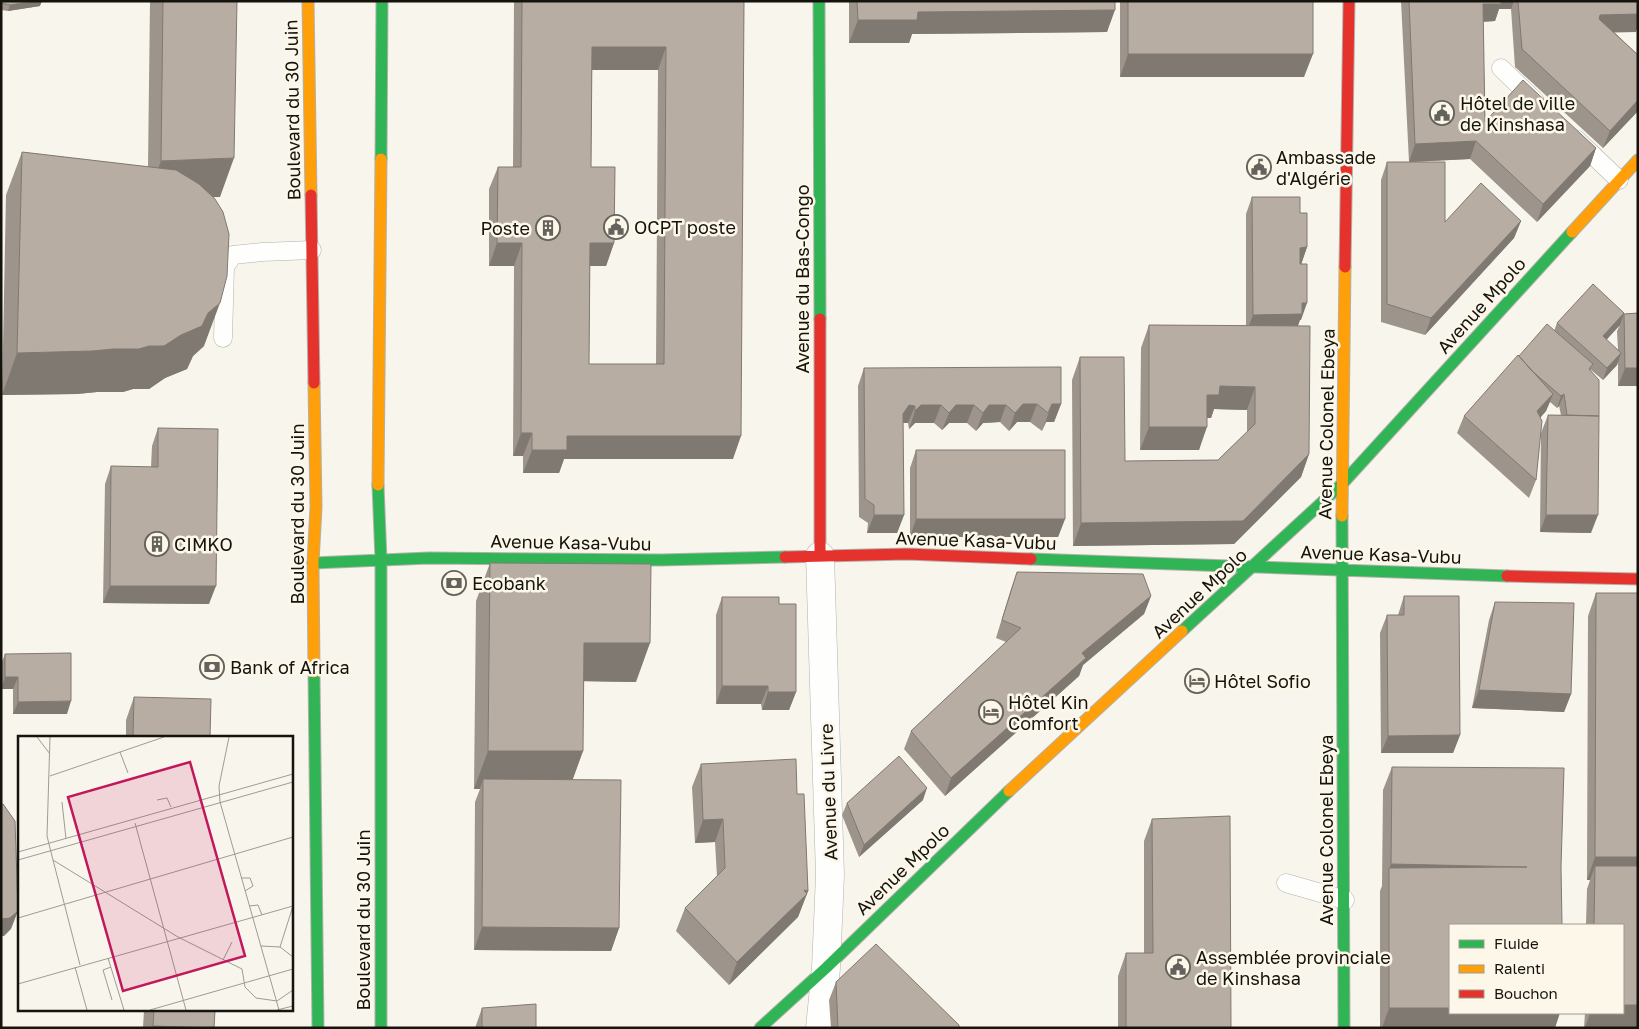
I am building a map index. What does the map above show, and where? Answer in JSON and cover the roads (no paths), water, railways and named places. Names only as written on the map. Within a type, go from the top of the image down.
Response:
[{"type":"main road","name":"Boulevard du 30 Juin","points":[[308,1],[316,507],[313,562],[318,1028]]},
{"type":"main road","name":"Boulevard du 30 Juin","points":[[381,1028],[381,560],[378,506],[382,1]]},
{"type":"main road","name":"Avenue du Bas-Congo","points":[[819,1],[820,556]]},
{"type":"main road","name":"Avenue Colonel Ebeya","points":[[1344,1028],[1342,484],[1349,1]]},
{"type":"main road","name":"Avenue Mpolo","points":[[760,1028],[826,968],[979,818],[1342,484],[1638,160]]},
{"type":"main road","name":"Avenue Kasa-Vubu","points":[[313,562],[429,558],[660,560],[907,554],[1638,579]]},
{"type":"street","name":"Avenue du Livre","points":[[820,556],[830,875],[826,968],[820,1028]]},
{"type":"lane","points":[[1501,68],[1550,114]]},
{"type":"lane","points":[[1564,127],[1619,180]]},
{"type":"lane","points":[[222,338],[225,267],[233,256],[262,252],[312,250]]},
{"type":"lane","points":[[1286,883],[1344,900]]},
{"type":"place","name":"Hôtel de ville de Kinshasa","points":[[1442,113]]},
{"type":"place","name":"Ambassade d'Algérie","points":[[1259,167]]},
{"type":"place","name":"OCPT poste","points":[[616,227]]},
{"type":"place","name":"Poste","points":[[548,228]]},
{"type":"place","name":"CIMKO","points":[[157,544]]},
{"type":"place","name":"Ecobank","points":[[454,583]]},
{"type":"place","name":"Bank of Africa","points":[[212,667]]},
{"type":"place","name":"Hôtel Sofio","points":[[1197,681]]},
{"type":"place","name":"Hôtel Kin Comfort","points":[[991,712]]},
{"type":"place","name":"Assemblée provinciale de Kinshasa","points":[[1178,967]]}]
